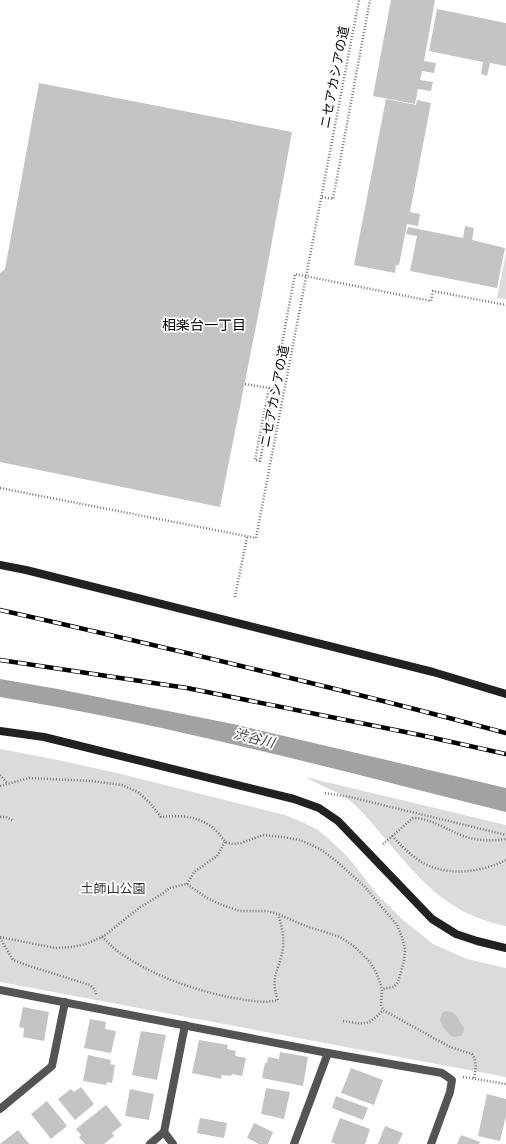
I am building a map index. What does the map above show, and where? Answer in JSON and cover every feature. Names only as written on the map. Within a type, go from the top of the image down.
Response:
[{"type":"street","points":[[0,565],[26,570],[433,672],[506,694]]},
{"type":"street","points":[[0,731],[52,738],[294,799],[318,808],[338,821],[432,919],[456,934],[477,942],[506,948]]},
{"type":"street","points":[[0,990],[328,1053],[442,1073],[452,1080],[450,1092],[431,1144]]},
{"type":"street","points":[[0,1109],[52,1066],[65,1002]]},
{"type":"street","points":[[150,1144],[164,1132],[186,1025]]},
{"type":"street","points":[[294,1144],[328,1053]]},
{"type":"street","points":[[164,1132],[173,1144]]},
{"type":"path","name":"ニセアカシアの道","points":[[247,537],[256,538],[359,0]]},
{"type":"path","points":[[322,197],[332,199],[370,0]]},
{"type":"path","points":[[245,384],[269,388],[255,460],[260,461],[296,274],[431,301],[432,291],[506,305]]},
{"type":"path","points":[[0,488],[247,537],[236,597]]},
{"type":"path","points":[[0,775],[7,783]]},
{"type":"path","points":[[0,786],[29,778],[91,781],[122,785],[138,792],[150,803],[161,817],[175,815],[203,820],[220,834],[225,842],[232,844],[241,843],[263,835],[300,840],[320,849],[365,887],[397,925],[405,949],[404,960],[398,982],[394,987],[382,989]]},
{"type":"path","points":[[325,793],[350,797],[506,835]]},
{"type":"path","points":[[0,817],[6,817],[14,821]]},
{"type":"path","points":[[383,844],[413,818],[433,822],[466,837],[487,841],[506,840]]},
{"type":"path","points":[[392,836],[420,861],[432,867],[445,870],[470,871],[494,866],[506,860]]},
{"type":"path","points":[[0,937],[55,948],[86,944],[104,936],[139,908],[169,888],[187,884],[194,872],[216,856],[225,842]]},
{"type":"path","points":[[187,884],[207,898],[240,911],[267,911],[278,914],[303,926],[340,937],[355,947],[370,962],[377,974],[382,989],[381,1005],[383,1010],[450,1047],[472,1054],[475,1059],[476,1067],[474,1078]]},
{"type":"path","points":[[101,937],[119,952],[140,965],[184,986],[223,996],[259,1002],[274,1001],[278,1000],[274,989],[274,978],[282,950],[284,936],[278,914]]},
{"type":"path","points":[[0,937],[13,960],[90,985],[95,990],[95,1008]]},
{"type":"path","points":[[343,1021],[363,1024],[370,1023],[383,1010]]},
{"type":"path","points":[[452,1080],[465,1076],[506,1084]]},
{"type":"green space","points":[[506,253],[506,299],[497,298]]},
{"type":"green space","name":"土師山公園","points":[[0,749],[117,773],[285,815],[318,830],[347,856],[377,894],[403,920],[433,944],[467,959],[506,968],[506,1077],[0,982]]},
{"type":"green space","points":[[305,777],[506,825],[506,926],[486,921],[468,914],[438,895],[412,870],[369,820],[349,800]]},
{"type":"water","name":"渋谷川","points":[[0,679],[233,724],[506,788],[506,812],[254,749],[128,721],[0,697]]},
{"type":"building","points":[[391,0],[435,0],[424,61],[436,63],[434,73],[422,71],[420,80],[433,82],[431,91],[418,89],[415,104],[373,96]]},
{"type":"building","points":[[437,9],[506,23],[506,66],[490,63],[487,76],[481,74],[483,62],[429,51]]},
{"type":"building","points":[[39,83],[292,132],[260,306],[220,507],[0,462],[0,273],[5,269]]},
{"type":"building","points":[[386,99],[416,105],[417,100],[431,103],[410,212],[420,214],[418,226],[407,224],[399,265],[396,265],[395,273],[354,265]]},
{"type":"building","points":[[465,226],[474,228],[472,240],[505,248],[497,288],[410,271],[417,236],[406,234],[408,227],[463,238]]},
{"type":"building","points":[[23,1007],[49,1012],[44,1041],[23,1037],[24,1028],[19,1027]]},
{"type":"building","points":[[445,1011],[452,1012],[456,1015],[464,1028],[461,1036],[454,1037],[450,1035],[443,1027],[440,1020],[442,1013]]},
{"type":"building","points":[[90,1019],[106,1022],[105,1029],[116,1031],[111,1053],[84,1048]]},
{"type":"building","points":[[141,1031],[166,1035],[157,1080],[132,1075]]},
{"type":"building","points":[[199,1040],[228,1045],[227,1049],[236,1051],[235,1056],[246,1058],[242,1076],[232,1074],[231,1076],[222,1075],[221,1079],[192,1073]]},
{"type":"building","points":[[280,1052],[308,1057],[303,1086],[262,1078],[265,1063],[267,1063],[268,1057],[279,1059]]},
{"type":"building","points":[[88,1055],[111,1060],[110,1064],[115,1065],[112,1083],[107,1082],[106,1085],[83,1081]]},
{"type":"building","points":[[351,1068],[383,1080],[374,1105],[341,1093]]},
{"type":"building","points":[[81,1087],[94,1104],[75,1120],[58,1099],[71,1089],[74,1092]]},
{"type":"building","points":[[266,1088],[290,1092],[284,1119],[261,1114]]},
{"type":"building","points":[[130,1089],[154,1094],[149,1120],[125,1116]]},
{"type":"building","points":[[487,1094],[506,1099],[506,1116],[500,1141],[478,1136]]},
{"type":"building","points":[[336,1096],[368,1108],[363,1120],[332,1108]]},
{"type":"building","points":[[47,1101],[67,1126],[51,1139],[31,1114]]},
{"type":"building","points":[[106,1105],[122,1125],[112,1133],[114,1136],[104,1144],[85,1144],[79,1137],[81,1135],[76,1129]]},
{"type":"building","points":[[200,1118],[227,1123],[224,1138],[197,1133]]},
{"type":"building","points":[[340,1118],[370,1129],[365,1144],[336,1144],[331,1142]]},
{"type":"building","points":[[254,1123],[273,1132],[268,1144],[259,1144],[247,1138]]},
{"type":"building","points":[[385,1126],[403,1133],[398,1144],[378,1144]]},
{"type":"building","points":[[18,1130],[29,1144],[0,1144]]},
{"type":"building","points":[[461,1135],[480,1142],[479,1144],[457,1144]]},
{"type":"railway","points":[[0,610],[253,669],[506,733]]},
{"type":"railway","points":[[0,660],[187,688],[506,754]]},
{"type":"district","name":"相楽台一丁目","points":[[204,325]]}]
